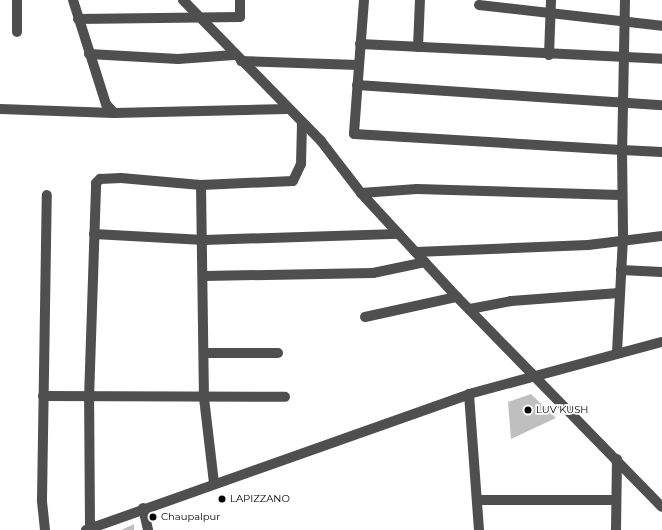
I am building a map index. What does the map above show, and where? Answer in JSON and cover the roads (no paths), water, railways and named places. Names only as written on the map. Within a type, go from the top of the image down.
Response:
[{"type":"street","points":[[17,0],[17,32]]},
{"type":"street","points":[[73,0],[106,104],[114,113]]},
{"type":"street","points":[[184,0],[237,58],[321,141],[360,193],[457,297],[536,376],[662,507]]},
{"type":"street","points":[[193,11],[196,0]]},
{"type":"street","points":[[78,19],[200,19],[240,16],[240,0]]},
{"type":"street","points":[[364,0],[354,134],[662,152]]},
{"type":"street","points":[[418,47],[420,0]]},
{"type":"street","points":[[549,55],[551,0]]},
{"type":"street","points":[[617,354],[623,238],[621,195],[625,0]]},
{"type":"street","points":[[479,5],[662,26]]},
{"type":"street","points":[[360,44],[549,55],[662,59]]},
{"type":"street","points":[[89,54],[178,59],[237,58],[358,65]]},
{"type":"street","points":[[357,85],[662,105]]},
{"type":"street","points":[[0,110],[114,113],[288,110]]},
{"type":"street","points":[[302,122],[301,164],[293,181],[201,185],[192,182],[100,179],[94,190],[89,399],[88,529],[143,508],[469,394],[662,342]]},
{"type":"street","points":[[201,185],[204,240],[204,398],[214,483]]},
{"type":"street","points":[[360,193],[417,189],[621,195]]},
{"type":"street","points":[[45,530],[43,396],[47,195]]},
{"type":"street","points":[[94,234],[204,240],[399,234]]},
{"type":"street","points":[[416,252],[588,245],[623,238],[662,236]]},
{"type":"street","points":[[204,276],[365,274],[425,262]]},
{"type":"street","points":[[621,270],[662,272]]},
{"type":"street","points":[[470,309],[511,301],[619,293]]},
{"type":"street","points":[[365,317],[457,297]]},
{"type":"street","points":[[205,353],[278,353]]},
{"type":"street","points":[[469,394],[479,500],[479,530]]},
{"type":"street","points":[[43,396],[89,399],[285,397]]},
{"type":"street","points":[[616,530],[617,459]]},
{"type":"street","points":[[479,500],[616,500]]},
{"type":"street","points":[[143,508],[148,530]]},
{"type":"place","name":"LUV KUSH","points":[[528,410]]},
{"type":"place","name":"LAPIZZANO","points":[[222,499]]},
{"type":"place","name":"Chaupalpur","points":[[153,517]]}]
